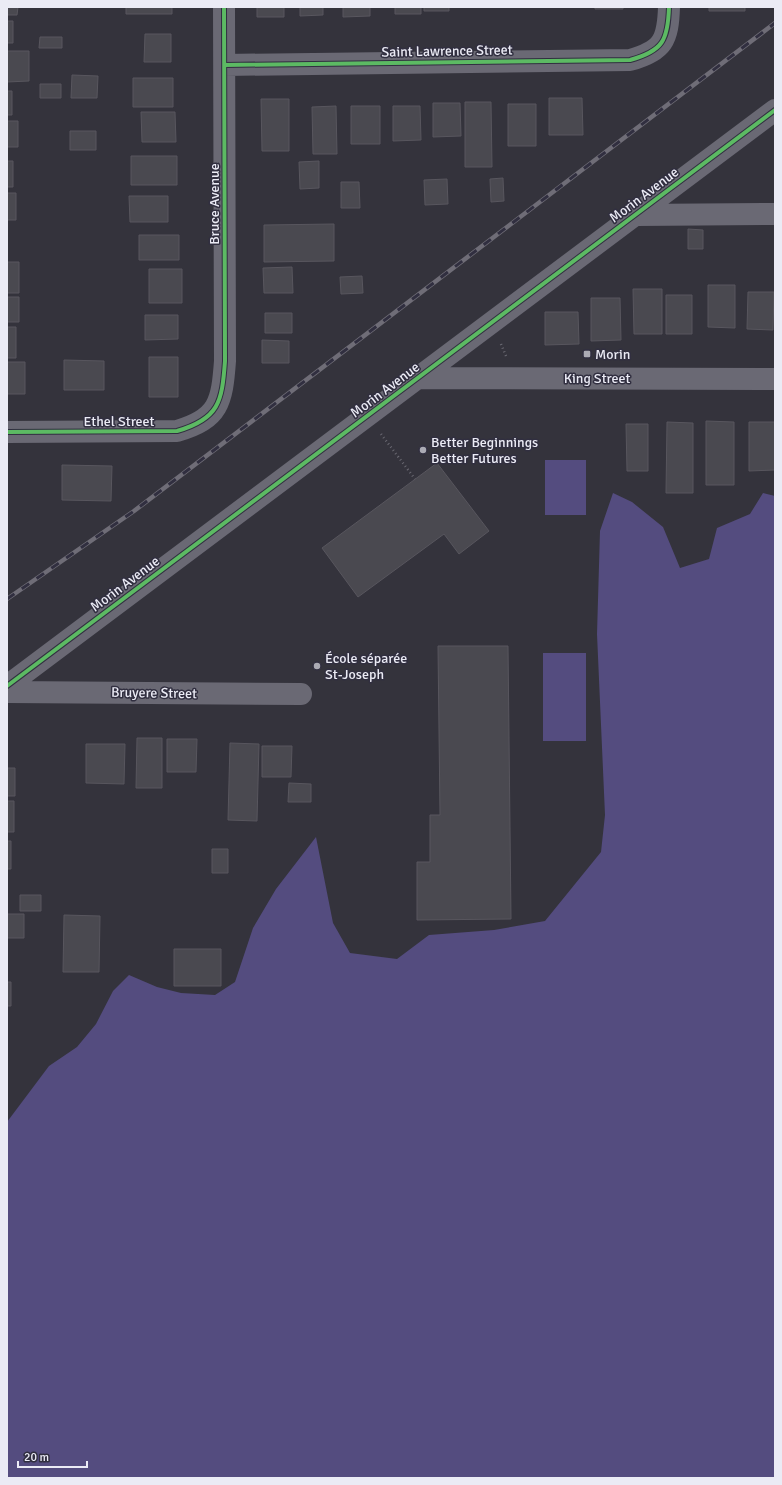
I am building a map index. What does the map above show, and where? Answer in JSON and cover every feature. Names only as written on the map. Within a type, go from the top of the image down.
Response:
[{"type":"street","name":"Bruce Avenue","points":[[219,401],[224,381],[225,361],[224,7]]},
{"type":"street","name":"Saint Lawrence Street","points":[[225,65],[630,60],[648,55],[664,41],[668,29],[669,7]]},
{"type":"street","name":"Morin Avenue","points":[[7,686],[775,110]]},
{"type":"street","points":[[636,215],[775,214]]},
{"type":"street","name":"King Street","points":[[419,378],[775,379]]},
{"type":"street","name":"Ethel Street","points":[[7,432],[177,431],[196,426],[211,415],[219,401]]},
{"type":"street","name":"Bruyere Street","points":[[7,692],[301,694]]},
{"type":"path","points":[[374,438],[387,429]]},
{"type":"path","points":[[381,433],[415,479]]},
{"type":"shaded area","points":[[545,460],[586,460],[586,515],[545,515]]},
{"type":"shaded area","points":[[613,493],[632,502],[663,527],[680,568],[709,559],[717,528],[750,514],[763,493],[775,496],[775,1478],[7,1478],[7,1122],[49,1066],[77,1047],[96,1024],[113,991],[129,975],[157,987],[181,993],[215,995],[235,982],[253,928],[276,889],[316,837],[333,923],[350,953],[397,959],[429,935],[494,930],[545,921],[601,852],[605,815],[597,634],[600,531]]},
{"type":"shaded area","points":[[543,653],[586,653],[586,741],[543,741]]},
{"type":"building","points":[[7,7],[18,7],[17,15],[7,15]]},
{"type":"building","points":[[126,7],[172,7],[172,14],[126,14]]},
{"type":"building","points":[[257,7],[284,7],[284,17],[257,17]]},
{"type":"building","points":[[300,7],[323,7],[323,15],[300,16]]},
{"type":"building","points":[[343,7],[370,7],[370,16],[343,17]]},
{"type":"building","points":[[395,7],[421,7],[421,14],[395,14]]},
{"type":"building","points":[[424,7],[449,7],[449,11],[424,11]]},
{"type":"building","points":[[595,7],[623,7],[623,9],[595,9]]},
{"type":"building","points":[[709,7],[745,7],[745,11],[709,11]]},
{"type":"building","points":[[7,21],[13,21],[13,43],[7,43]]},
{"type":"building","points":[[145,34],[171,34],[171,62],[144,62]]},
{"type":"building","points":[[40,37],[62,37],[62,48],[39,48]]},
{"type":"building","points":[[7,51],[29,51],[29,81],[7,82]]},
{"type":"building","points":[[72,75],[98,76],[97,98],[71,98]]},
{"type":"building","points":[[133,78],[173,78],[173,107],[133,107]]},
{"type":"building","points":[[40,84],[61,84],[61,98],[40,98]]},
{"type":"building","points":[[7,91],[12,91],[12,115],[7,115]]},
{"type":"building","points":[[549,98],[582,98],[583,135],[549,135]]},
{"type":"building","points":[[261,99],[289,99],[289,151],[262,151]]},
{"type":"building","points":[[465,102],[491,102],[492,167],[465,167]]},
{"type":"building","points":[[433,103],[460,103],[461,136],[433,137]]},
{"type":"building","points":[[508,104],[536,104],[536,146],[508,146]]},
{"type":"building","points":[[336,106],[337,154],[313,154],[312,107]]},
{"type":"building","points":[[351,106],[380,106],[380,144],[351,144]]},
{"type":"building","points":[[393,106],[420,106],[421,140],[393,141]]},
{"type":"building","points":[[141,112],[175,112],[176,142],[142,142]]},
{"type":"building","points":[[7,121],[18,121],[18,147],[7,147]]},
{"type":"building","points":[[70,131],[96,131],[96,150],[70,150]]},
{"type":"building","points":[[131,156],[177,156],[177,185],[131,185]]},
{"type":"building","points":[[7,161],[13,161],[13,187],[7,187]]},
{"type":"building","points":[[319,161],[319,188],[300,189],[299,162]]},
{"type":"building","points":[[503,178],[504,201],[491,202],[490,179]]},
{"type":"building","points":[[447,179],[448,204],[425,205],[424,180]]},
{"type":"building","points":[[341,182],[359,182],[360,208],[341,208]]},
{"type":"building","points":[[7,193],[16,193],[16,220],[7,220]]},
{"type":"building","points":[[129,196],[168,196],[168,222],[130,222]]},
{"type":"building","points":[[334,224],[334,261],[264,262],[264,225]]},
{"type":"building","points":[[688,229],[703,230],[703,249],[688,249]]},
{"type":"building","points":[[139,235],[179,235],[179,260],[139,260]]},
{"type":"building","points":[[7,262],[19,262],[19,293],[7,293]]},
{"type":"building","points":[[292,267],[293,293],[264,293],[263,268]]},
{"type":"building","points":[[149,269],[182,269],[182,303],[149,303]]},
{"type":"building","points":[[362,276],[363,293],[341,294],[340,277]]},
{"type":"building","points":[[708,285],[735,285],[735,328],[708,327]]},
{"type":"building","points":[[633,289],[662,289],[662,334],[634,334]]},
{"type":"building","points":[[748,292],[774,292],[773,330],[747,329]]},
{"type":"building","points":[[666,295],[692,295],[692,334],[666,334]]},
{"type":"building","points":[[7,297],[19,297],[19,322],[7,322]]},
{"type":"building","points":[[591,298],[620,298],[621,340],[591,341]]},
{"type":"building","points":[[545,312],[578,312],[579,344],[545,345]]},
{"type":"building","points":[[265,313],[292,313],[292,333],[265,333]]},
{"type":"building","points":[[145,315],[178,315],[178,339],[145,340]]},
{"type":"building","points":[[7,327],[16,327],[16,358],[7,358]]},
{"type":"building","points":[[262,340],[289,341],[289,363],[262,363]]},
{"type":"building","points":[[149,357],[178,357],[178,397],[149,397]]},
{"type":"building","points":[[64,360],[104,361],[104,390],[64,390]]},
{"type":"building","points":[[7,362],[25,362],[25,394],[7,394]]},
{"type":"building","points":[[706,421],[734,422],[734,485],[706,485]]},
{"type":"building","points":[[667,422],[693,423],[693,493],[666,493]]},
{"type":"building","points":[[749,422],[775,422],[775,470],[749,471]]},
{"type":"building","points":[[626,424],[648,424],[648,471],[627,471]]},
{"type":"building","points":[[437,463],[489,531],[459,554],[444,534],[358,597],[322,548]]},
{"type":"building","points":[[62,465],[112,466],[111,501],[62,500]]},
{"type":"building","points":[[438,646],[508,646],[511,919],[417,920],[417,862],[430,862],[430,815],[440,815]]},
{"type":"building","points":[[137,738],[162,738],[162,788],[136,788]]},
{"type":"building","points":[[167,739],[197,739],[196,772],[167,772]]},
{"type":"building","points":[[230,743],[259,744],[257,821],[228,820]]},
{"type":"building","points":[[86,744],[125,744],[124,784],[86,783]]},
{"type":"building","points":[[262,746],[292,746],[291,777],[262,777]]},
{"type":"building","points":[[7,768],[15,768],[15,796],[7,796]]},
{"type":"building","points":[[289,783],[311,784],[311,802],[288,802]]},
{"type":"building","points":[[7,801],[14,801],[14,832],[7,832]]},
{"type":"building","points":[[7,841],[11,841],[11,869],[7,869]]},
{"type":"building","points":[[212,849],[228,849],[228,873],[212,873]]},
{"type":"building","points":[[20,895],[41,895],[41,911],[20,911]]},
{"type":"building","points":[[7,914],[24,914],[24,938],[7,938]]},
{"type":"building","points":[[64,915],[100,916],[99,972],[63,972]]},
{"type":"building","points":[[174,949],[221,949],[221,986],[174,986]]},
{"type":"building","points":[[7,982],[11,982],[11,1006],[7,1006]]},
{"type":"railway","points":[[7,599],[134,511],[775,23]]},
{"type":"cycle path","points":[[7,432],[177,431],[202,421],[216,407],[222,388],[225,361],[224,7]]},
{"type":"cycle path","points":[[225,65],[630,60],[650,53],[662,42],[667,28],[669,7]]},
{"type":"cycle path","points":[[7,686],[775,110]]},
{"type":"place","name":"Morin","points":[[587,354]]},
{"type":"place","name":"Better Beginnings Better Futures","points":[[423,450]]},
{"type":"place","name":"École séparée St-Joseph","points":[[317,666]]}]
